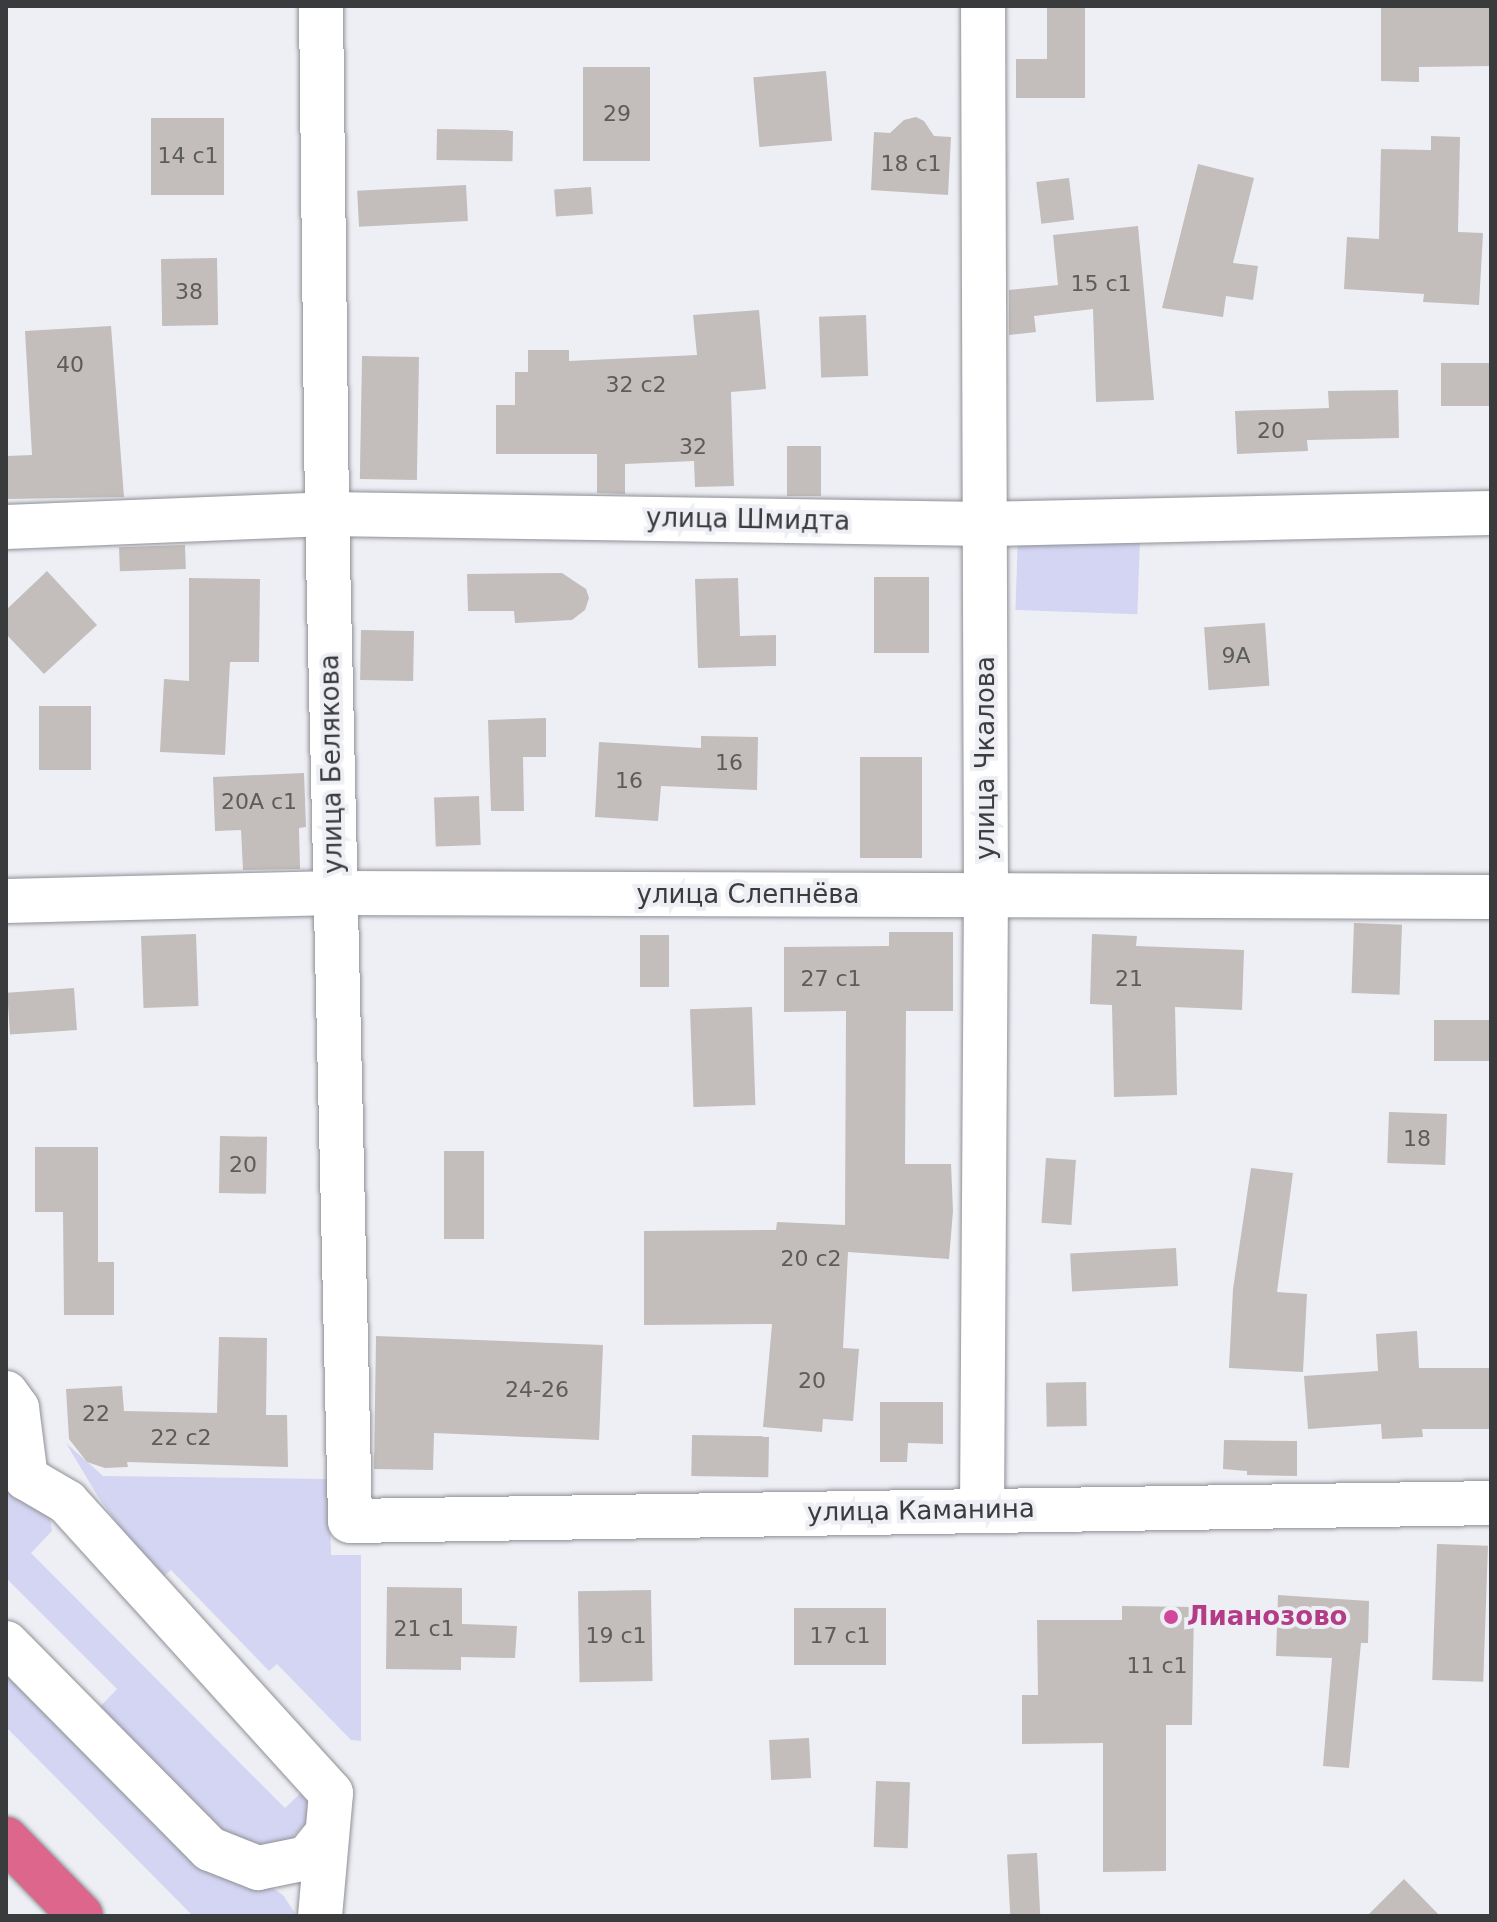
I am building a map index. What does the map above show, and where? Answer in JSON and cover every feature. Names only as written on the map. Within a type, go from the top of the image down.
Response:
[{"type":"highway","points":[[6,1839],[81,1916]]},
{"type":"street","name":"улица Белякова","points":[[321,6],[327,514],[350,1521]]},
{"type":"street","name":"улица Чкалова","points":[[982,1510],[986,896],[983,6]]},
{"type":"street","name":"улица Шмидта","points":[[6,527],[327,514],[986,524],[1491,513]]},
{"type":"street","name":"улица Слепнёва","points":[[6,901],[335,893],[1491,897]]},
{"type":"street","points":[[6,1393],[17,1408],[26,1478],[67,1502],[331,1793],[320,1916]]},
{"type":"street","name":"улица Каманина","points":[[350,1521],[1491,1503]]},
{"type":"street","points":[[6,1643],[210,1849],[258,1868],[307,1858],[327,1833]]},
{"type":"shaded area","points":[[1018,536],[1140,540],[1137,614],[1015,610]]},
{"type":"shaded area","points":[[66,1443],[103,1476],[329,1479],[331,1555],[361,1555],[361,1741],[351,1740],[277,1664],[269,1671],[171,1570],[164,1576],[151,1571],[97,1495]]},
{"type":"shaded area","points":[[6,1477],[50,1516],[52,1531],[31,1553],[285,1808],[310,1784],[307,1822],[287,1843],[242,1850],[94,1713],[117,1689],[6,1578]]},
{"type":"shaded area","points":[[6,1652],[262,1881],[283,1895],[297,1916],[193,1916],[6,1727]]},
{"type":"building","points":[[1047,6],[1085,6],[1085,98],[1016,98],[1016,59],[1047,59]]},
{"type":"building","points":[[1491,6],[1491,66],[1419,67],[1419,82],[1381,81],[1381,7]]},
{"type":"building","points":[[583,67],[650,67],[650,161],[583,161]]},
{"type":"building","points":[[826,71],[832,141],[759,147],[753,77]]},
{"type":"building","points":[[916,117],[924,121],[934,136],[951,137],[948,195],[871,190],[874,132],[890,133],[904,120]]},
{"type":"building","points":[[151,118],[224,118],[224,195],[151,195]]},
{"type":"building","points":[[437,129],[513,130],[512,161],[436,160]]},
{"type":"building","points":[[1431,136],[1460,137],[1458,232],[1483,233],[1479,305],[1423,302],[1424,294],[1344,289],[1347,237],[1379,239],[1381,149],[1431,150]]},
{"type":"building","points":[[1198,164],[1254,178],[1233,263],[1258,266],[1253,300],[1226,296],[1223,317],[1162,308]]},
{"type":"building","points":[[1069,178],[1074,220],[1041,224],[1036,182]]},
{"type":"building","points":[[466,185],[468,221],[359,227],[357,191]]},
{"type":"building","points":[[591,187],[593,214],[556,217],[554,190]]},
{"type":"building","points":[[1138,226],[1154,400],[1096,402],[1093,309],[1034,316],[1036,332],[1009,335],[1009,290],[1058,285],[1053,235]]},
{"type":"building","points":[[217,258],[218,325],[162,326],[161,259]]},
{"type":"building","points":[[759,310],[766,389],[731,392],[734,486],[695,487],[694,461],[625,464],[625,494],[597,493],[597,454],[496,454],[496,405],[515,405],[515,372],[528,372],[528,350],[569,350],[569,361],[697,355],[693,315]]},
{"type":"building","points":[[866,315],[868,376],[821,378],[819,317]]},
{"type":"building","points":[[111,326],[124,497],[6,499],[6,456],[32,455],[25,331]]},
{"type":"building","points":[[362,356],[419,357],[417,480],[360,479]]},
{"type":"building","points":[[1441,363],[1491,363],[1491,406],[1441,406]]},
{"type":"building","points":[[1398,390],[1399,438],[1307,440],[1308,451],[1237,454],[1235,411],[1329,408],[1328,391]]},
{"type":"building","points":[[787,446],[821,446],[821,496],[787,496]]},
{"type":"building","points":[[185,545],[186,569],[120,571],[119,547]]},
{"type":"building","points":[[47,571],[97,625],[44,674],[6,634],[6,610]]},
{"type":"building","points":[[562,573],[586,589],[589,598],[585,610],[572,620],[515,623],[514,611],[468,611],[467,574]]},
{"type":"building","points":[[874,577],[929,577],[929,653],[874,653]]},
{"type":"building","points":[[189,578],[260,579],[259,662],[230,662],[225,755],[160,752],[164,679],[189,681]]},
{"type":"building","points":[[738,578],[740,636],[776,635],[776,666],[698,668],[695,579]]},
{"type":"building","points":[[1265,623],[1269,686],[1209,690],[1204,627]]},
{"type":"building","points":[[361,630],[414,631],[413,681],[360,680]]},
{"type":"building","points":[[39,706],[91,706],[91,770],[39,770]]},
{"type":"building","points":[[546,718],[546,757],[523,757],[524,811],[491,811],[488,720]]},
{"type":"building","points":[[701,736],[758,737],[757,790],[661,786],[658,821],[595,817],[599,742],[701,748]]},
{"type":"building","points":[[860,757],[922,757],[922,858],[860,858]]},
{"type":"building","points":[[304,773],[306,827],[299,828],[300,869],[243,870],[241,830],[215,831],[213,777]]},
{"type":"building","points":[[479,796],[481,845],[436,847],[434,798]]},
{"type":"building","points":[[1354,923],[1402,925],[1400,995],[1352,993]]},
{"type":"building","points":[[889,932],[953,932],[953,1011],[906,1011],[905,1164],[951,1164],[953,1211],[949,1259],[848,1252],[843,1348],[859,1349],[853,1421],[823,1419],[822,1432],[763,1427],[772,1324],[644,1325],[644,1231],[776,1230],[777,1222],[845,1225],[846,1011],[784,1012],[784,947],[889,946]]},
{"type":"building","points":[[196,934],[199,1006],[144,1008],[141,936]]},
{"type":"building","points":[[1092,934],[1137,936],[1136,946],[1244,950],[1242,1010],[1175,1007],[1177,1095],[1114,1097],[1112,1005],[1090,1004]]},
{"type":"building","points":[[640,935],[669,935],[669,987],[640,987]]},
{"type":"building","points":[[74,988],[77,1030],[10,1035],[7,993]]},
{"type":"building","points":[[752,1007],[755,1105],[693,1107],[690,1009]]},
{"type":"building","points":[[1434,1020],[1491,1020],[1491,1061],[1434,1061]]},
{"type":"building","points":[[1389,1112],[1447,1114],[1445,1165],[1387,1163]]},
{"type":"building","points":[[220,1136],[267,1137],[266,1194],[219,1193]]},
{"type":"building","points":[[35,1147],[98,1147],[98,1262],[114,1262],[114,1315],[64,1315],[63,1212],[35,1212]]},
{"type":"building","points":[[444,1151],[484,1151],[484,1239],[444,1239]]},
{"type":"building","points":[[1046,1158],[1076,1160],[1071,1225],[1041,1223]]},
{"type":"building","points":[[1251,1168],[1293,1173],[1277,1292],[1307,1294],[1303,1372],[1229,1368],[1233,1289]]},
{"type":"building","points":[[1176,1248],[1178,1286],[1072,1291],[1070,1254]]},
{"type":"building","points":[[1417,1331],[1419,1368],[1490,1368],[1490,1429],[1422,1429],[1423,1437],[1382,1439],[1381,1424],[1308,1429],[1304,1376],[1378,1371],[1376,1334]]},
{"type":"building","points":[[376,1336],[603,1345],[599,1440],[434,1433],[433,1470],[374,1469]]},
{"type":"building","points":[[219,1337],[267,1338],[266,1415],[287,1415],[288,1467],[127,1462],[128,1467],[105,1468],[87,1462],[69,1439],[66,1389],[122,1386],[124,1411],[217,1413]]},
{"type":"building","points":[[1086,1382],[1087,1426],[1047,1427],[1046,1383]]},
{"type":"building","points":[[880,1402],[943,1402],[943,1444],[908,1443],[907,1462],[880,1462]]},
{"type":"building","points":[[692,1435],[769,1436],[768,1477],[691,1476]]},
{"type":"building","points":[[1224,1440],[1297,1441],[1297,1476],[1247,1475],[1247,1471],[1223,1469]]},
{"type":"building","points":[[1437,1544],[1488,1546],[1483,1682],[1432,1680]]},
{"type":"building","points":[[387,1587],[462,1588],[462,1624],[517,1626],[515,1658],[461,1657],[461,1670],[386,1669]]},
{"type":"building","points":[[651,1590],[653,1681],[580,1682],[578,1591]]},
{"type":"building","points":[[1278,1595],[1369,1601],[1368,1643],[1361,1643],[1349,1768],[1323,1766],[1332,1658],[1276,1656]]},
{"type":"building","points":[[1122,1606],[1194,1607],[1192,1725],[1166,1725],[1166,1871],[1103,1872],[1103,1743],[1022,1744],[1022,1695],[1038,1695],[1037,1620],[1122,1620]]},
{"type":"building","points":[[794,1608],[886,1608],[886,1665],[794,1665]]},
{"type":"building","points":[[809,1738],[811,1778],[771,1780],[769,1740]]},
{"type":"building","points":[[876,1781],[910,1782],[908,1848],[874,1847]]},
{"type":"building","points":[[1037,1853],[1040,1916],[1010,1916],[1007,1855]]},
{"type":"building","points":[[1404,1879],[1440,1916],[1367,1916]]},
{"type":"place","name":"Лианозово","points":[[1171,1617]]}]
